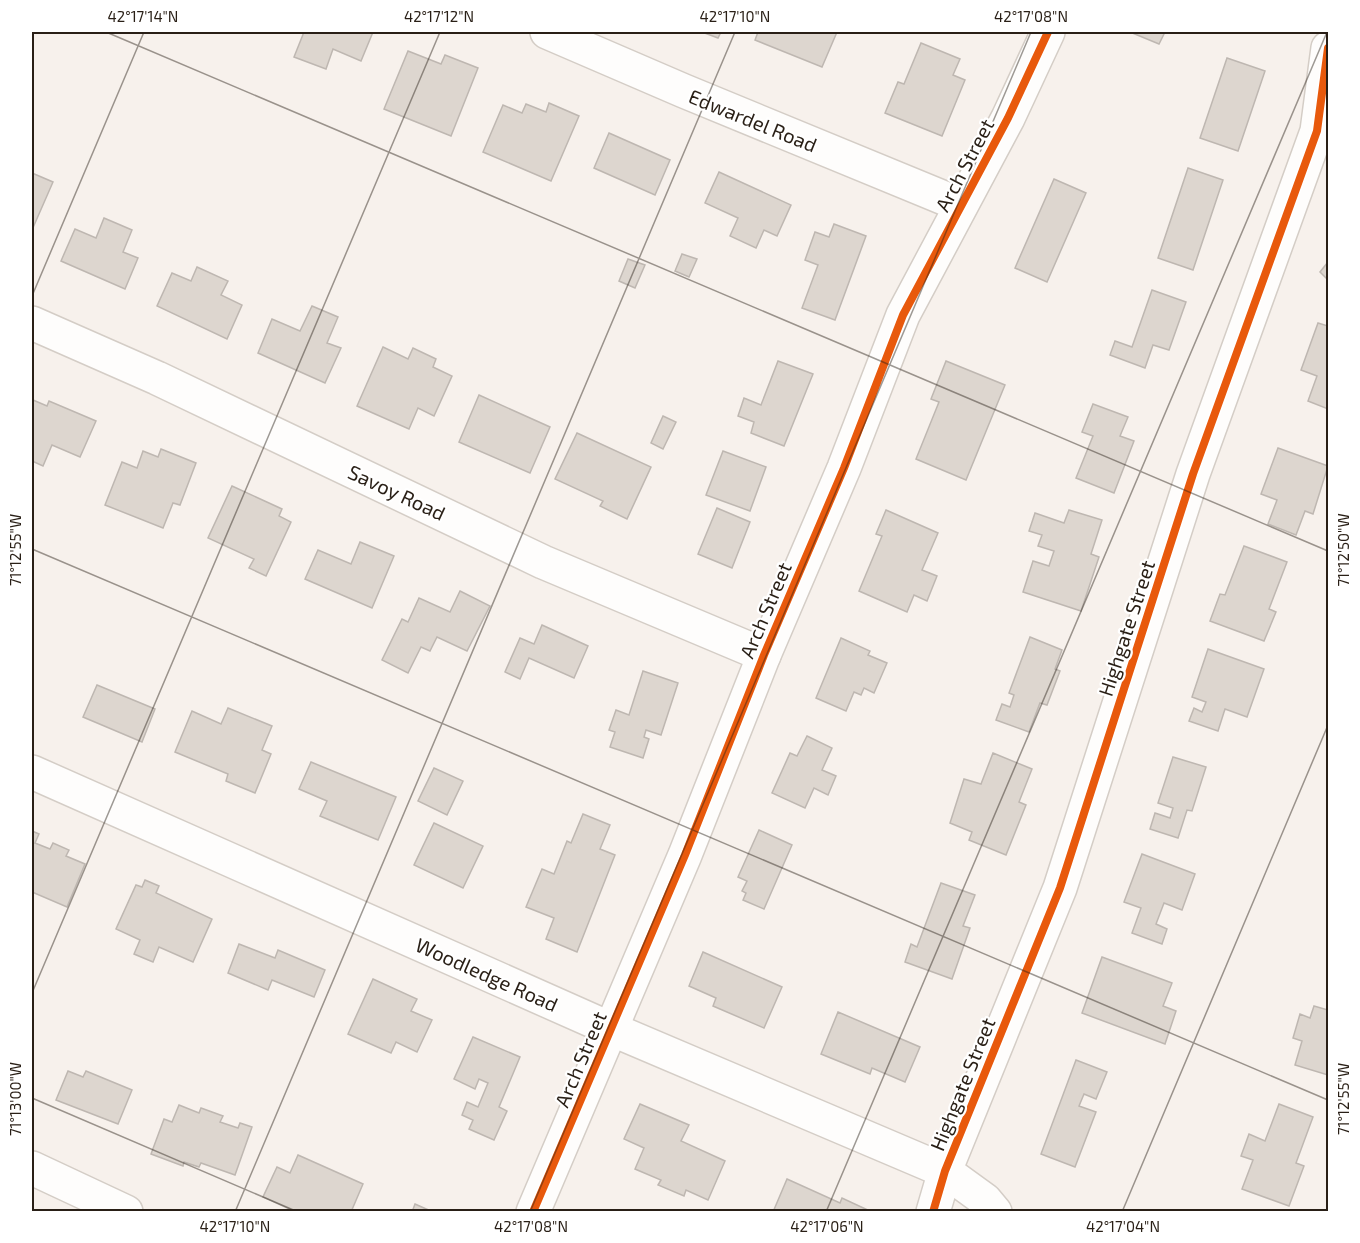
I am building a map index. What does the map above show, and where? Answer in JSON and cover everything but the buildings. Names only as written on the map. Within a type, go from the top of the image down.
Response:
[{"type":"street","name":"Edwardel Road","points":[[547,32],[684,92],[961,205]]},
{"type":"street","name":"Arch Street","points":[[533,1212],[685,855],[764,655],[844,468],[903,315],[1008,118],[1048,32]]},
{"type":"street","points":[[1325,32],[1329,36]]},
{"type":"street","name":"Highgate Street","points":[[933,1212],[945,1171],[1060,888],[1193,474],[1317,131],[1329,48]]},
{"type":"street","name":"Savoy Road","points":[[32,323],[158,378],[543,562],[764,655]]},
{"type":"street","name":"Woodledge Road","points":[[32,772],[611,1029],[945,1171],[986,1200],[995,1212]]},
{"type":"street","points":[[32,1168],[126,1212]]},
{"type":"cycle path","points":[[533,1212],[685,855],[764,655],[844,468],[903,315],[1008,118],[1048,32]]},
{"type":"cycle path","points":[[933,1212],[945,1171],[1060,888],[1193,474],[1317,131],[1328,48]]}]
